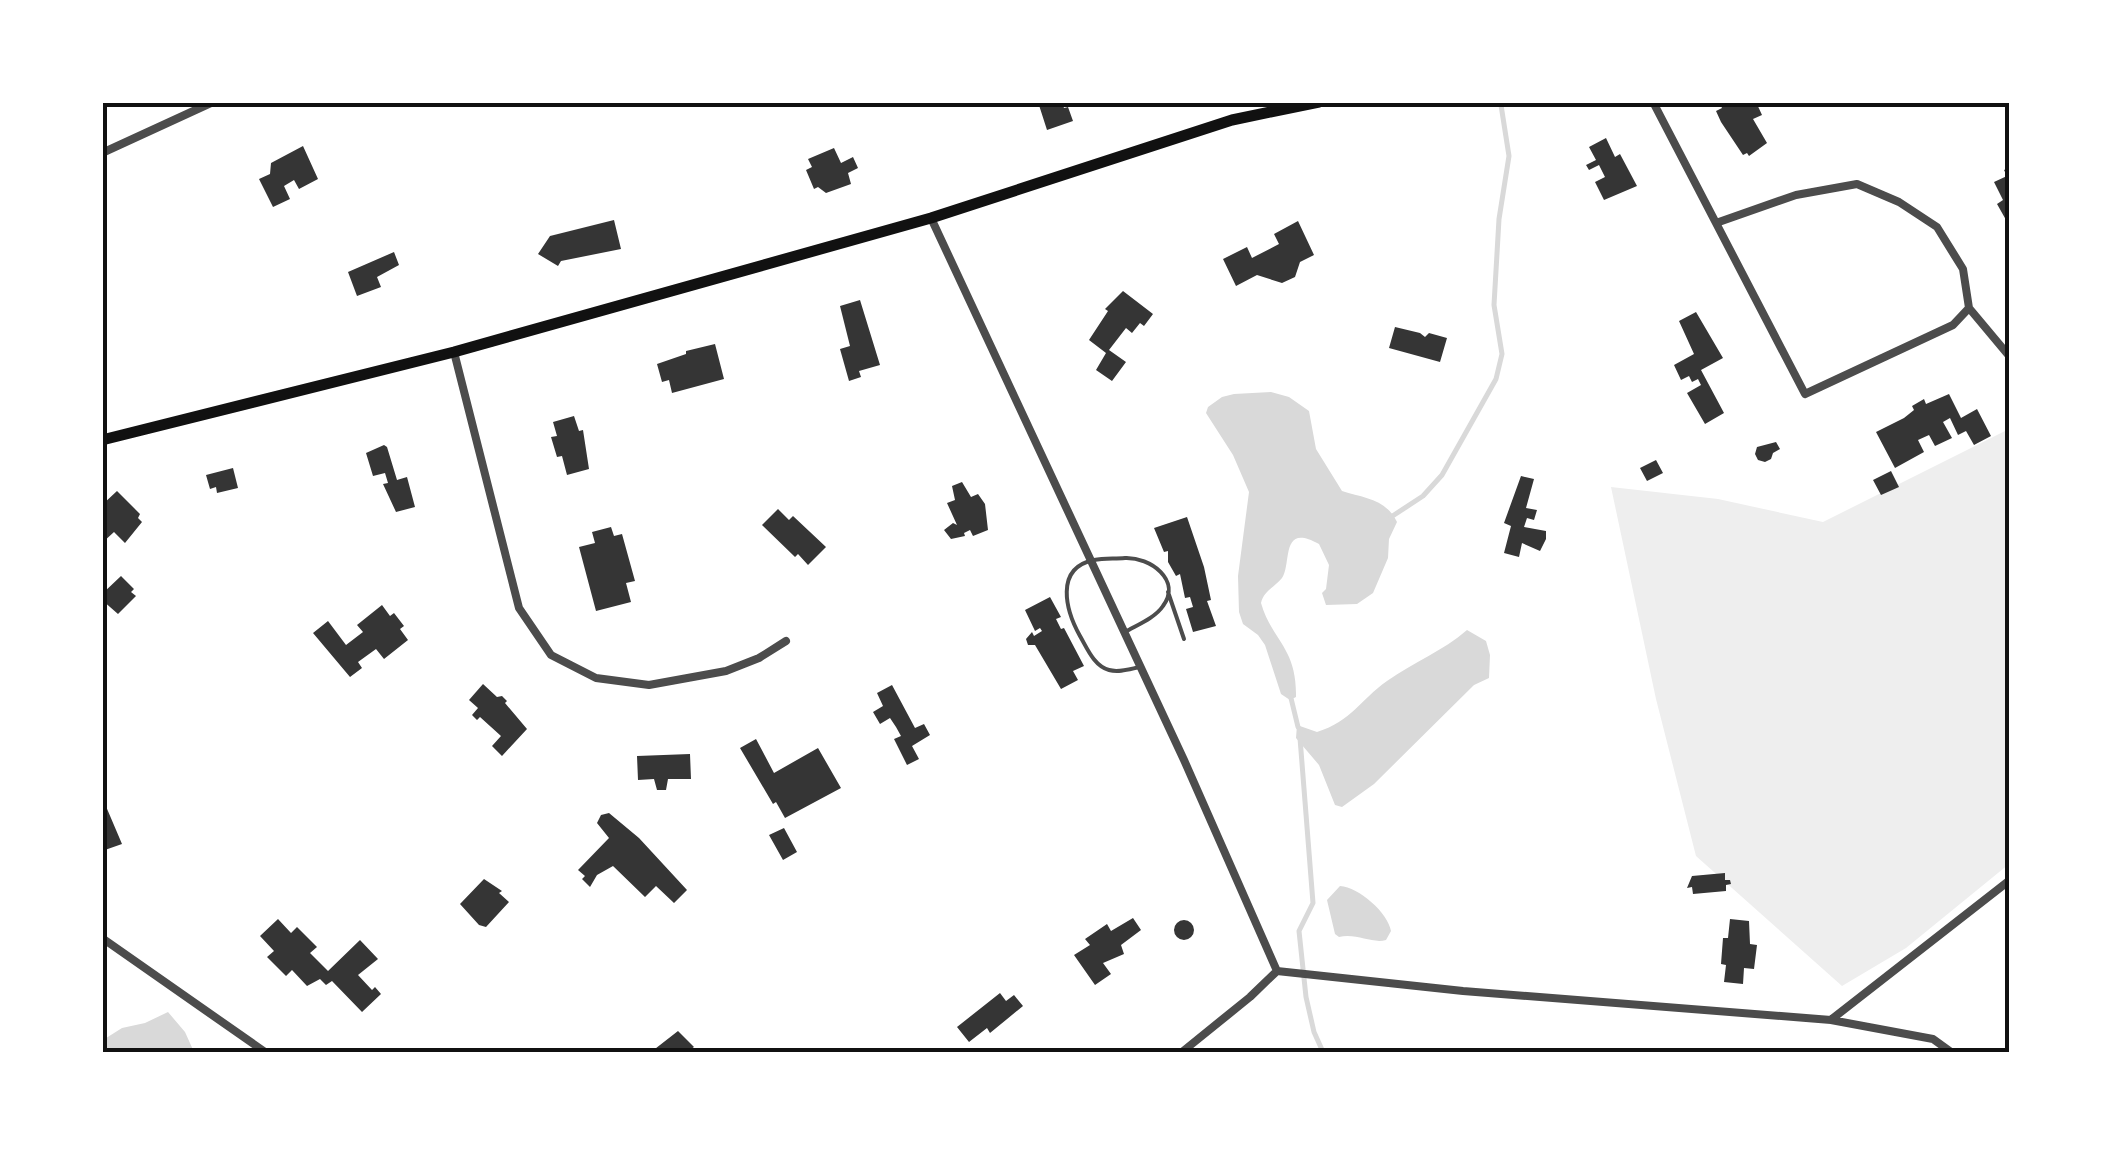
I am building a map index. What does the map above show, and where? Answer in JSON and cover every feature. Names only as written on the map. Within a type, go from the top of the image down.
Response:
[{"type":"main road","points":[[102,440],[454,352],[931,218],[1232,120],[1319,102]]},
{"type":"street","points":[[102,153],[213,102]]},
{"type":"street","points":[[1653,102],[1805,394],[1953,325],[1969,308]]},
{"type":"street","points":[[1716,222],[1796,195],[1857,184],[1899,202],[1937,227],[1963,269],[1969,308],[2010,357]]},
{"type":"street","points":[[931,218],[1125,632],[1276,970]]},
{"type":"street","points":[[454,352],[519,608],[551,655],[596,678],[649,685],[726,671],[759,658],[786,641]]},
{"type":"street","points":[[1831,1020],[2010,880]]},
{"type":"street","points":[[102,938],[265,1052]]},
{"type":"street","points":[[1276,970],[1463,991],[1831,1020],[1932,1039],[1950,1052]]},
{"type":"street","points":[[1187,1051],[1276,970]]},
{"type":"lane","points":[[1141,667],[1118,671],[1102,667],[1092,658],[1072,623],[1066,606],[1067,583],[1091,560],[1149,561],[1166,581],[1184,639]]},
{"type":"lane","points":[[1125,632],[1164,606],[1168,592]]},
{"type":"shaded area","points":[[1271,392],[1289,397],[1309,411],[1316,449],[1342,491],[1381,504],[1397,522],[1389,539],[1388,558],[1373,593],[1357,604],[1326,605],[1322,593],[1329,565],[1319,544],[1307,539],[1293,541],[1282,578],[1261,603],[1292,667],[1296,697],[1290,700],[1281,694],[1265,645],[1243,624],[1239,612],[1238,576],[1249,492],[1233,455],[1206,413],[1222,397]]},
{"type":"shaded area","points":[[2009,429],[2009,864],[1906,948],[1842,986],[1696,856],[1656,699],[1611,487],[1718,499],[1823,522]]},
{"type":"shaded area","points":[[1467,630],[1486,641],[1489,678],[1474,685],[1374,784],[1342,807],[1335,805],[1319,765],[1296,738],[1297,725],[1317,732],[1339,722],[1387,681]]},
{"type":"shaded area","points":[[1340,886],[1356,891],[1379,909],[1391,931],[1386,940],[1335,934],[1327,900]]},
{"type":"shaded area","points":[[168,1012],[185,1032],[194,1052],[103,1052],[103,1040],[122,1028]]},
{"type":"building","points":[[1038,102],[1062,102],[1073,121],[1047,130]]},
{"type":"building","points":[[1719,102],[1756,102],[1762,115],[1753,119],[1767,143],[1749,156],[1743,155],[1716,111],[1722,108]]},
{"type":"building","points":[[1606,138],[1615,157],[1620,154],[1637,186],[1604,200],[1595,182],[1605,177],[1599,165],[1589,170],[1586,165],[1596,160],[1589,147]]},
{"type":"building","points":[[303,146],[318,179],[299,189],[294,180],[284,186],[290,199],[273,207],[259,179],[270,174],[271,163]]},
{"type":"building","points":[[834,148],[841,163],[853,157],[858,168],[848,173],[851,184],[826,193],[818,187],[814,189],[806,170],[812,167],[808,159]]},
{"type":"building","points":[[2010,167],[2010,227],[1997,204],[2003,200],[1994,182],[2007,176],[2004,170]]},
{"type":"building","points":[[614,220],[621,249],[561,261],[558,266],[538,254],[550,236]]},
{"type":"building","points":[[1298,221],[1314,255],[1300,262],[1295,277],[1282,283],[1257,275],[1236,286],[1223,259],[1247,247],[1252,258],[1279,244],[1274,234]]},
{"type":"building","points":[[394,252],[399,265],[377,277],[381,287],[357,296],[348,272]]},
{"type":"building","points":[[1123,291],[1153,314],[1132,333],[1126,328],[1109,350],[1126,362],[1112,381],[1096,370],[1106,353],[1089,340],[1108,311],[1105,309]]},
{"type":"building","points":[[860,300],[880,365],[859,371],[861,377],[849,381],[840,349],[850,346],[840,306]]},
{"type":"building","points":[[1696,312],[1723,358],[1701,370],[1724,413],[1705,424],[1687,393],[1701,385],[1698,379],[1692,382],[1689,376],[1681,380],[1674,365],[1694,354],[1679,321]]},
{"type":"building","points":[[1395,327],[1425,337],[1429,333],[1447,338],[1440,362],[1389,348]]},
{"type":"building","points":[[715,344],[724,379],[672,393],[669,380],[662,382],[657,364]]},
{"type":"building","points":[[1949,394],[1961,418],[1977,409],[1991,436],[1974,445],[1966,431],[1958,435],[1950,418],[1943,422],[1952,438],[1935,446],[1929,435],[1918,440],[1924,452],[1895,468],[1876,432],[1904,418],[1914,410],[1912,406],[1924,399],[1926,404]]},
{"type":"building","points":[[574,416],[579,431],[583,430],[589,469],[567,475],[551,437],[557,436],[553,422]]},
{"type":"building","points":[[1776,442],[1780,449],[1771,459],[1758,460],[1757,447]]},
{"type":"building","points":[[384,445],[397,480],[407,477],[415,507],[396,512],[383,484],[388,483],[385,473],[373,476],[366,453]]},
{"type":"building","points":[[1656,460],[1663,473],[1647,481],[1640,468]]},
{"type":"building","points":[[233,468],[238,488],[217,493],[216,487],[210,489],[206,475]]},
{"type":"building","points":[[1891,471],[1899,487],[1881,495],[1873,480]]},
{"type":"building","points":[[1521,476],[1534,479],[1526,508],[1537,510],[1534,520],[1527,518],[1524,527],[1546,531],[1546,539],[1540,551],[1522,543],[1519,557],[1504,553],[1511,526],[1504,523]]},
{"type":"building","points":[[962,482],[971,497],[978,494],[985,504],[988,530],[973,536],[970,530],[965,536],[951,539],[944,530],[953,523],[957,525],[947,503],[955,500],[952,486]]},
{"type":"building","points":[[117,491],[140,514],[142,522],[125,543],[114,532],[102,543],[102,505]]},
{"type":"building","points":[[778,509],[789,520],[793,516],[826,547],[808,565],[762,525]]},
{"type":"building","points":[[1187,517],[1204,567],[1211,600],[1207,601],[1216,626],[1193,632],[1186,609],[1193,607],[1190,597],[1185,598],[1180,574],[1176,576],[1168,562],[1168,551],[1164,552],[1154,528]]},
{"type":"building","points":[[611,527],[614,536],[622,534],[635,581],[626,583],[631,602],[596,611],[579,547],[595,543],[592,532]]},
{"type":"building","points":[[121,576],[136,596],[118,614],[102,600],[102,594]]},
{"type":"building","points":[[1050,597],[1061,617],[1056,619],[1084,666],[1073,671],[1078,680],[1061,689],[1035,645],[1028,645],[1026,639],[1032,632],[1034,636],[1042,631],[1035,631],[1025,610]]},
{"type":"building","points":[[382,605],[404,626],[400,629],[408,640],[384,659],[376,649],[358,662],[362,668],[350,677],[313,633],[328,621],[346,645],[363,632],[357,625]]},
{"type":"building","points":[[483,684],[507,701],[527,729],[502,756],[492,746],[501,736],[480,717],[477,720],[472,715],[478,708],[469,700]]},
{"type":"building","points":[[892,685],[915,728],[924,724],[930,735],[912,746],[919,759],[907,765],[894,739],[901,736],[896,727],[890,718],[880,724],[873,712],[883,706],[877,693]]},
{"type":"building","points":[[756,739],[774,773],[818,748],[841,788],[785,818],[740,748]]},
{"type":"building","points":[[690,754],[691,779],[668,779],[666,790],[657,790],[654,779],[638,780],[637,756]]},
{"type":"building","points":[[102,797],[122,844],[102,851]]},
{"type":"building","points":[[609,813],[639,838],[687,890],[674,903],[656,886],[645,897],[613,866],[597,875],[590,887],[582,879],[585,876],[578,870],[609,838],[597,823],[601,815]]},
{"type":"building","points":[[784,828],[797,852],[783,860],[769,835]]},
{"type":"building","points":[[1725,873],[1725,880],[1731,884],[1726,885],[1726,891],[1693,894],[1692,887],[1687,888],[1692,876]]},
{"type":"building","points":[[484,879],[502,891],[499,893],[509,902],[486,927],[479,925],[460,904]]},
{"type":"building","points":[[1133,918],[1141,930],[1121,945],[1124,954],[1103,963],[1111,974],[1095,985],[1074,955],[1090,945],[1085,939],[1107,924],[1111,931]]},
{"type":"building","points":[[278,919],[291,933],[297,927],[317,947],[310,953],[328,971],[360,940],[378,959],[358,975],[381,994],[362,1012],[332,981],[326,985],[320,979],[307,986],[292,970],[286,976],[267,957],[274,951],[260,936]]},
{"type":"building","points":[[1730,919],[1749,921],[1750,944],[1757,945],[1754,969],[1744,968],[1743,984],[1724,982],[1723,938],[1728,938]]},
{"type":"building","points":[[1184,920],[1194,930],[1184,940],[1174,930]]},
{"type":"building","points":[[1000,993],[1006,1001],[1014,995],[1023,1006],[990,1033],[987,1028],[969,1042],[957,1027]]},
{"type":"building","points":[[678,1031],[694,1047],[687,1052],[651,1052]]},
{"type":"waterway","points":[[1391,517],[1423,496],[1442,475],[1496,379],[1502,354],[1494,305],[1499,219],[1509,156],[1501,105],[1504,102]]},
{"type":"waterway","points":[[1290,694],[1298,727]]},
{"type":"waterway","points":[[1300,738],[1313,903],[1299,931],[1306,997],[1323,1052]]}]
